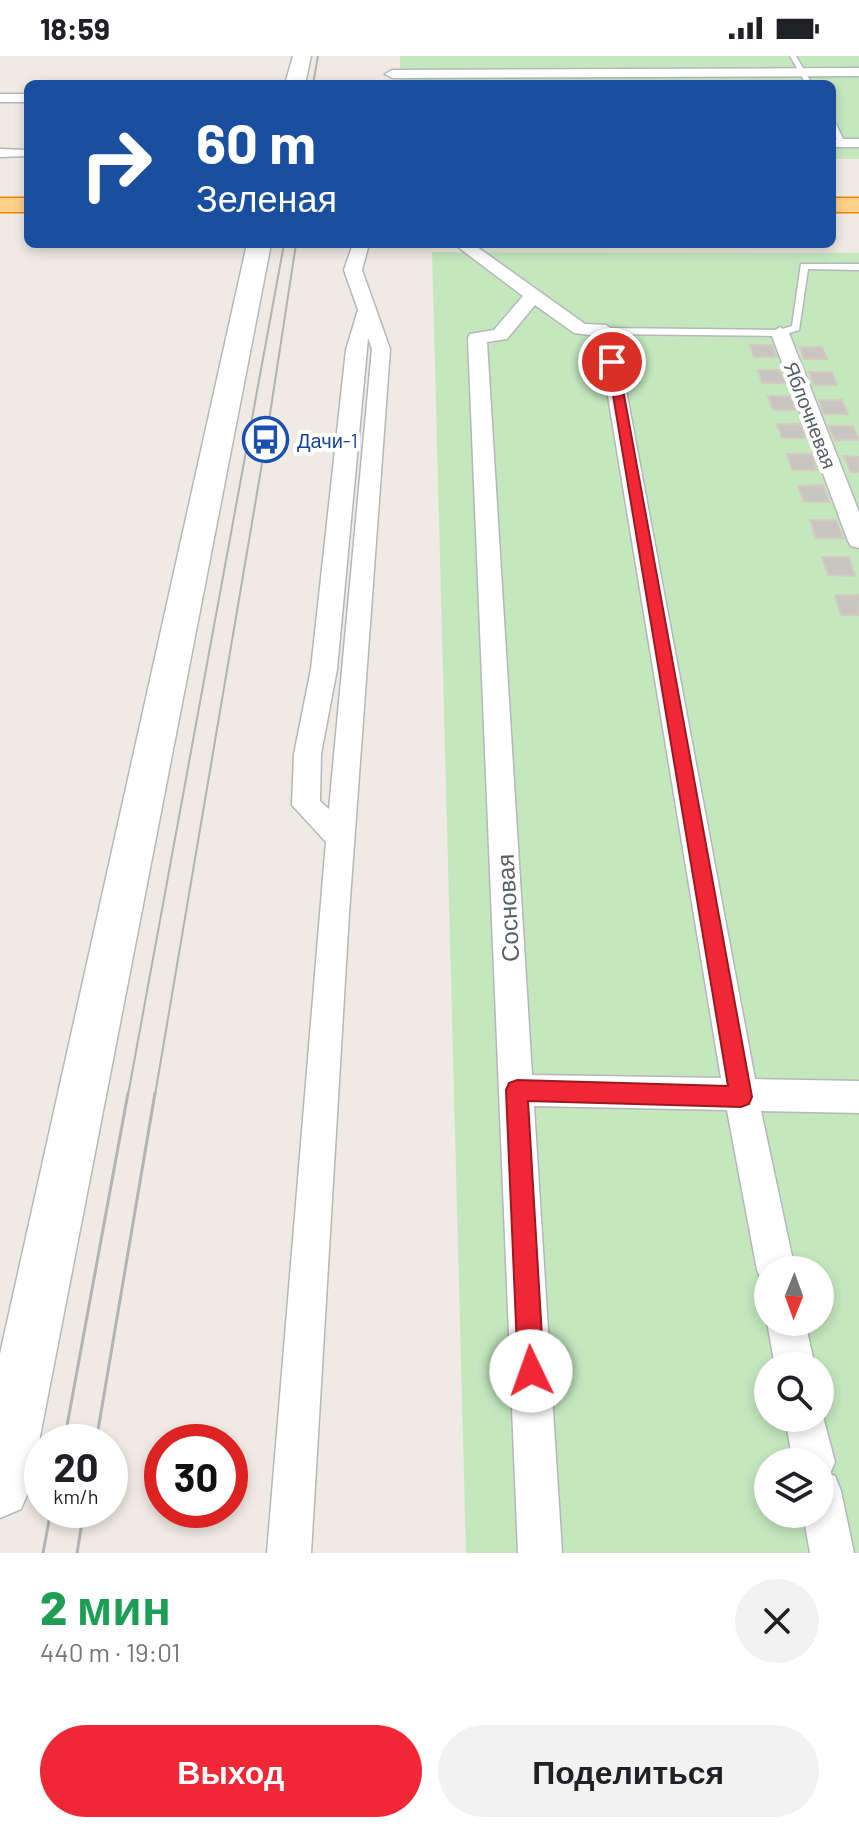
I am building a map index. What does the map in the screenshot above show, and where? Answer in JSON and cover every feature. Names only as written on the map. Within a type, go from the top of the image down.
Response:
[{"type":"highway","points":[[0,205],[24,205]]},
{"type":"highway","points":[[836,205],[859,205]]},
{"type":"street","points":[[296,80],[302,56]]},
{"type":"street","points":[[395,56],[391,79],[805,78],[859,72]]},
{"type":"street","points":[[0,98],[24,98]]},
{"type":"street","points":[[0,153],[24,153]]},
{"type":"street","points":[[0,1488],[258,248]]},
{"type":"street","points":[[289,1553],[340,838],[381,349],[353,270],[360,248]]},
{"type":"street","points":[[491,254],[533,295],[580,329],[606,331],[741,1097],[773,1256]]},
{"type":"street","name":"Сосновая","points":[[533,295],[500,335],[477,338],[540,1553]]},
{"type":"street","points":[[340,838],[306,805],[304,780],[312,718],[324,669],[355,350],[367,310]]},
{"type":"street","name":"Яблочневая","points":[[780,333],[859,541]]},
{"type":"street","points":[[517,1090],[741,1097],[859,1097]]},
{"type":"street","points":[[827,1528],[832,1553]]},
{"type":"lane","points":[[793,56],[805,78]]},
{"type":"lane","points":[[606,331],[780,333],[796,328],[804,266],[859,267]]},
{"type":"green space","points":[[400,56],[859,56],[859,159],[836,159],[836,80],[400,80]]},
{"type":"green space","points":[[432,252],[859,253],[859,1553],[466,1553]]},
{"type":"building","points":[[750,345],[772,345],[777,357],[754,357]]},
{"type":"building","points":[[800,347],[822,347],[827,359],[804,359]]},
{"type":"building","points":[[758,370],[780,370],[785,383],[762,383]]},
{"type":"building","points":[[809,372],[832,372],[837,385],[814,385]]},
{"type":"building","points":[[768,396],[791,396],[796,410],[773,410]]},
{"type":"building","points":[[819,400],[842,400],[848,414],[824,414]]},
{"type":"building","points":[[777,424],[801,424],[806,438],[782,438]]},
{"type":"building","points":[[829,426],[853,426],[859,440],[835,440]]},
{"type":"building","points":[[787,454],[812,454],[817,470],[792,470]]},
{"type":"building","points":[[844,456],[859,457],[859,472],[851,472]]},
{"type":"building","points":[[823,485],[829,502],[804,502],[798,486]]},
{"type":"building","points":[[810,520],[836,520],[843,538],[816,538]]},
{"type":"building","points":[[822,557],[849,557],[855,576],[828,575]]},
{"type":"building","points":[[835,595],[859,595],[859,615],[841,615]]},
{"type":"tram line","points":[[314,80],[318,56]]},
{"type":"tram line","points":[[128,1095],[283,248]]},
{"type":"tram line","points":[[155,1095],[266,440],[295,248]]},
{"type":"tram line","points":[[67,1424],[128,1093]]},
{"type":"tram line","points":[[99,1424],[155,1093]]},
{"type":"tram line","points":[[43,1553],[48,1528]]},
{"type":"tram line","points":[[77,1553],[81,1528]]},
{"type":"place","name":"Дачи-1","points":[[266,440]]},
{"type":"route","points":[[531,1371],[517,1090],[741,1097],[612,362]]}]
